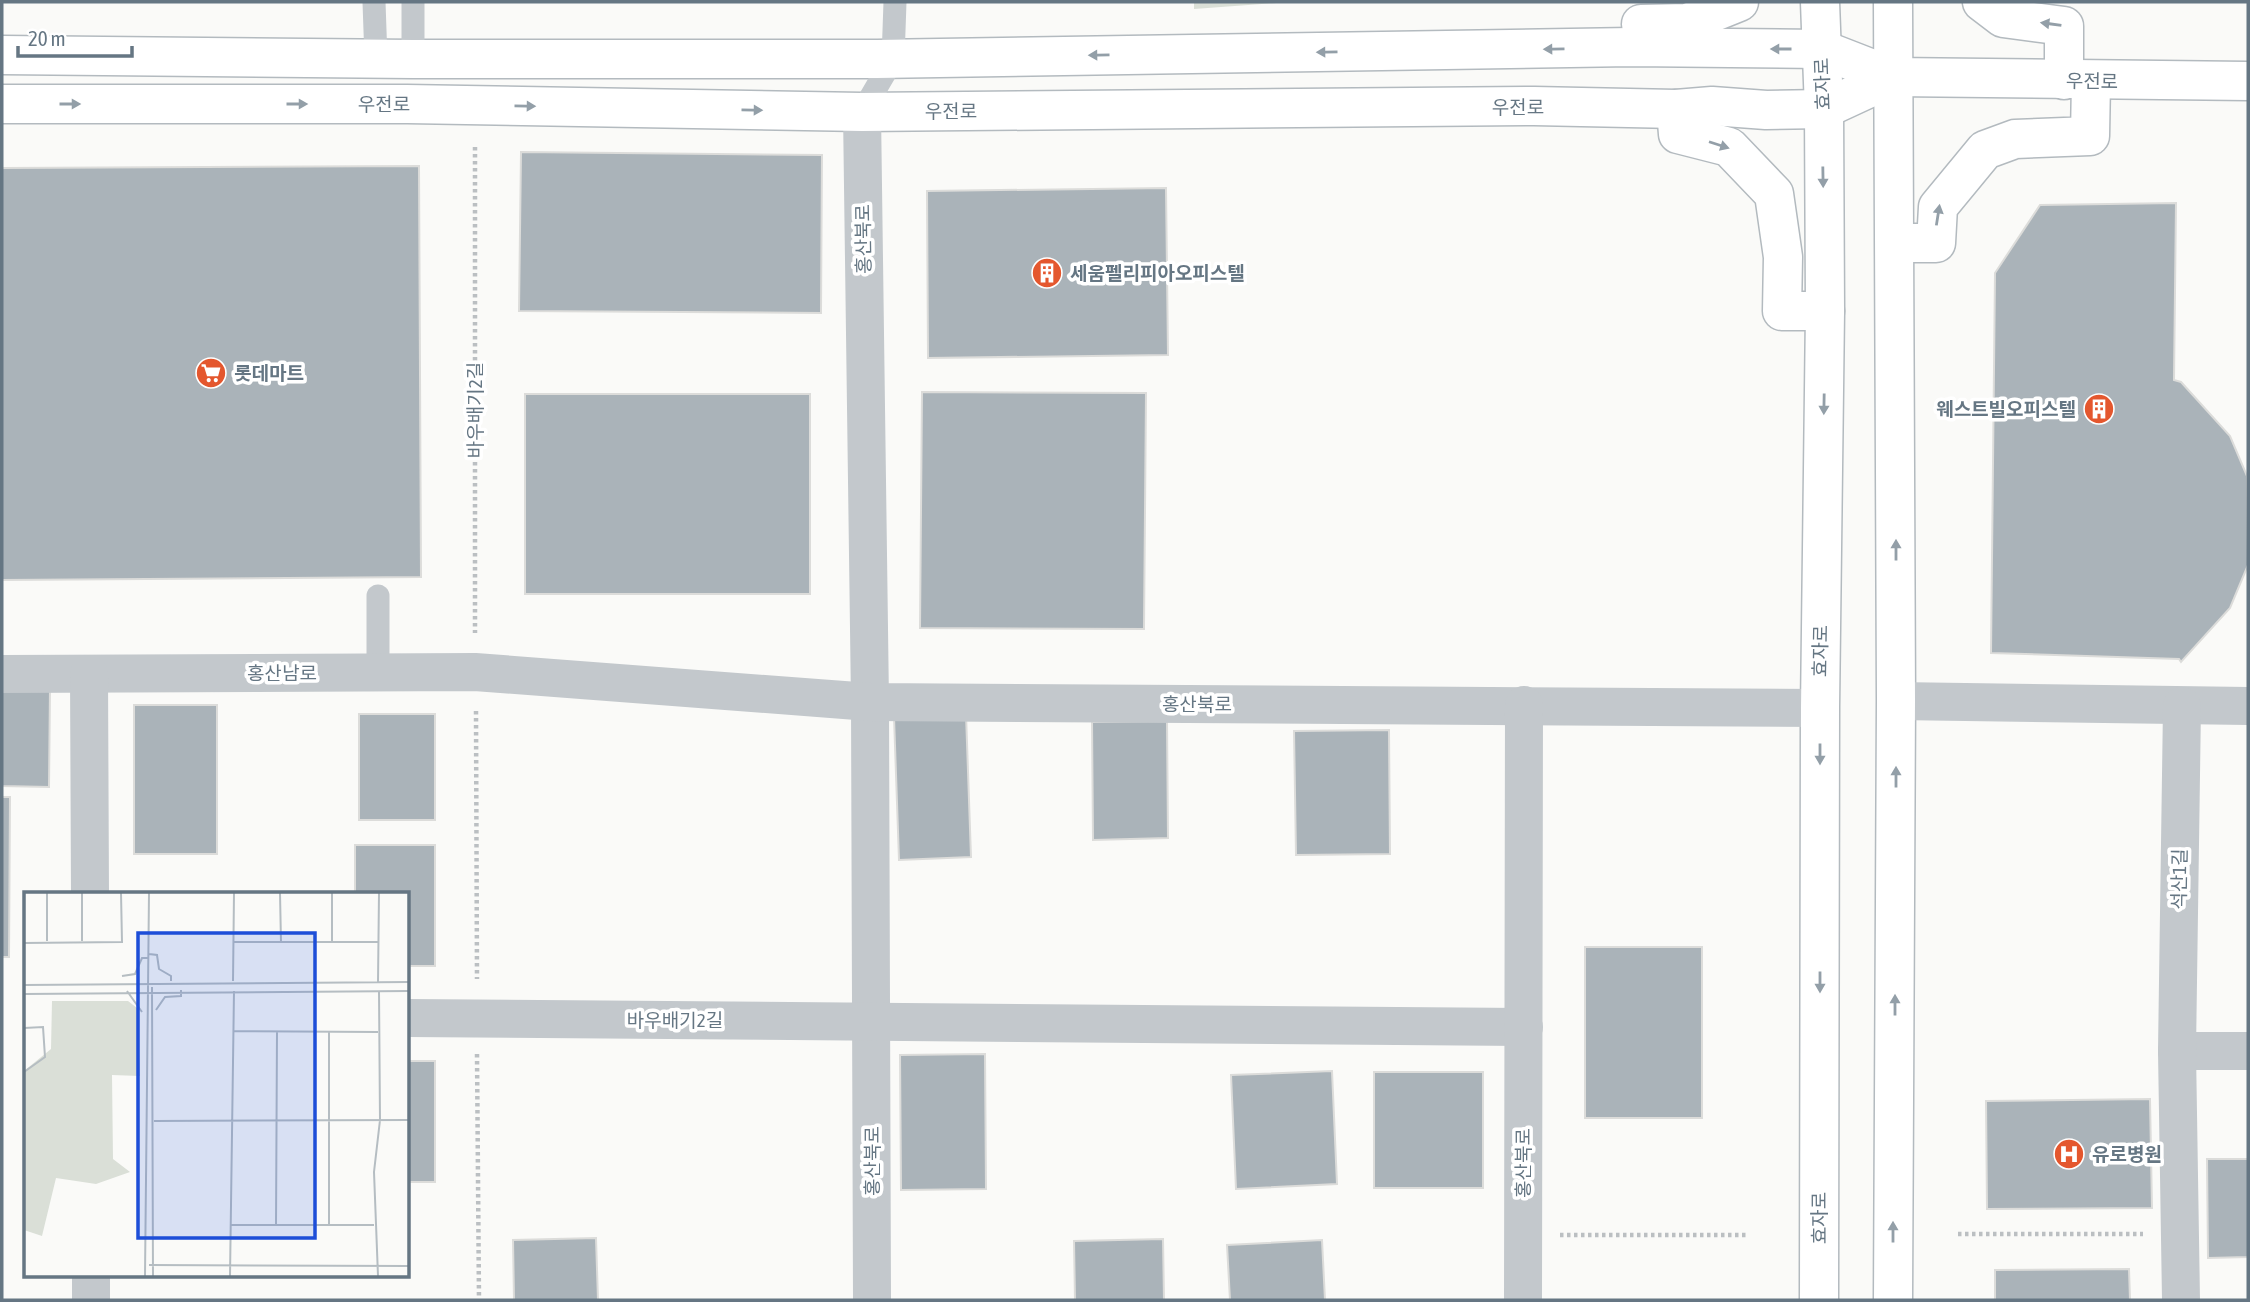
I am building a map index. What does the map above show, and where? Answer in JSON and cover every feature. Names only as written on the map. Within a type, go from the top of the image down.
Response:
[{"type":"street","points":[[1631,47],[1633,24],[1687,23],[1740,2]]},
{"type":"street","name":"효자로","points":[[1819,2],[1824,108],[1825,311],[1820,708],[1819,1300]]},
{"type":"street","points":[[1893,1300],[1896,701],[1894,2]]},
{"type":"street","points":[[1895,243],[1936,243],[1938,207],[1985,150],[2015,139],[2090,136],[2064,26],[2003,18],[1982,2]]},
{"type":"street","name":"우전로","points":[[2,55],[376,59],[893,59],[1631,47],[1821,49],[1894,77],[2248,81]]},
{"type":"street","name":"우전로","points":[[2,104],[407,104],[862,112],[1520,107],[1712,107],[1766,110],[1824,108],[1894,77]]},
{"type":"street","points":[[1676,108],[1678,134],[1729,147],[1774,194],[1783,257],[1782,311],[1825,311]]},
{"type":"street","name":"홍산북로","points":[[862,112],[873,1021],[872,1300]]},
{"type":"street","points":[[475,672],[870,702]]},
{"type":"street","name":"홍산남로","points":[[2,674],[475,672]]},
{"type":"street","points":[[89,674],[90,892]]},
{"type":"street","points":[[1896,701],[2248,706]]},
{"type":"street","name":"홍산북로","points":[[870,702],[1820,708]]},
{"type":"street","name":"홍산북로","points":[[1523,1300],[1524,705]]},
{"type":"street","name":"석산1길","points":[[2181,1300],[2165,1234],[2177,1051],[2182,706]]},
{"type":"street","name":"바우배기2길","points":[[410,1018],[873,1021]]},
{"type":"street","points":[[873,1021],[1524,1027]]},
{"type":"street","points":[[2177,1051],[2248,1051]]},
{"type":"street","points":[[91,1278],[91,1300]]},
{"type":"lane","points":[[374,2],[376,59]]},
{"type":"lane","points":[[413,59],[414,2]]},
{"type":"lane","points":[[862,112],[893,59],[895,2]]},
{"type":"lane","points":[[378,596],[378,673]]},
{"type":"path","name":"바우배기2길","points":[[475,147],[479,1300]]},
{"type":"path","points":[[1958,1234],[2165,1234]]},
{"type":"path","points":[[1547,1235],[1748,1235]]},
{"type":"shaded area","points":[[1194,2],[1289,2],[1194,9]]},
{"type":"building","points":[[521,152],[822,155],[821,313],[519,311]]},
{"type":"building","name":"롯데마트","points":[[419,166],[421,577],[2,580],[2,168]]},
{"type":"building","name":"세움펠리피아오피스텔","points":[[1166,188],[1168,355],[928,358],[927,191]]},
{"type":"building","name":"웨스트빌오피스텔","points":[[2176,203],[2174,380],[2181,382],[2230,436],[2247,476],[2248,565],[2230,608],[2181,662],[2179,659],[1991,653],[1995,273],[2040,205]]},
{"type":"building","points":[[922,392],[1146,393],[1144,629],[920,628]]},
{"type":"building","points":[[525,394],[810,394],[810,594],[525,594]]},
{"type":"building","points":[[2,687],[50,688],[49,787],[2,786]]},
{"type":"building","points":[[134,705],[217,705],[217,854],[134,854]]},
{"type":"building","points":[[359,714],[435,714],[435,820],[359,820]]},
{"type":"building","points":[[966,714],[971,857],[899,860],[894,717]]},
{"type":"building","points":[[1167,721],[1168,838],[1093,840],[1092,722]]},
{"type":"building","points":[[1389,730],[1390,854],[1296,855],[1294,731]]},
{"type":"building","points":[[2,797],[10,797],[9,957],[2,957]]},
{"type":"building","points":[[355,845],[435,845],[435,966],[410,966],[410,892],[355,892]]},
{"type":"building","points":[[1585,947],[1702,947],[1702,1118],[1585,1118]]},
{"type":"building","points":[[985,1054],[986,1189],[901,1190],[900,1055]]},
{"type":"building","points":[[410,1061],[435,1061],[435,1182],[410,1182]]},
{"type":"building","points":[[1332,1071],[1337,1184],[1236,1189],[1231,1075]]},
{"type":"building","points":[[1374,1072],[1483,1072],[1483,1188],[1374,1188]]},
{"type":"building","name":"유로병원","points":[[2150,1099],[2152,1208],[1987,1209],[1986,1101]]},
{"type":"building","points":[[2207,1159],[2248,1159],[2248,1257],[2208,1258]]},
{"type":"building","points":[[596,1238],[598,1300],[514,1300],[513,1240]]},
{"type":"building","points":[[1163,1239],[1164,1300],[1075,1300],[1074,1241]]},
{"type":"building","points":[[1322,1240],[1325,1300],[1230,1300],[1227,1245]]},
{"type":"building","points":[[2129,1269],[2130,1300],[1995,1300],[1995,1270]]},
{"type":"place","name":"세움펠리피아오피스텔","points":[[1047,273]]},
{"type":"place","name":"롯데마트","points":[[211,373]]},
{"type":"place","name":"웨스트빌오피스텔","points":[[2099,409]]},
{"type":"place","name":"유로병원","points":[[2069,1154]]}]
